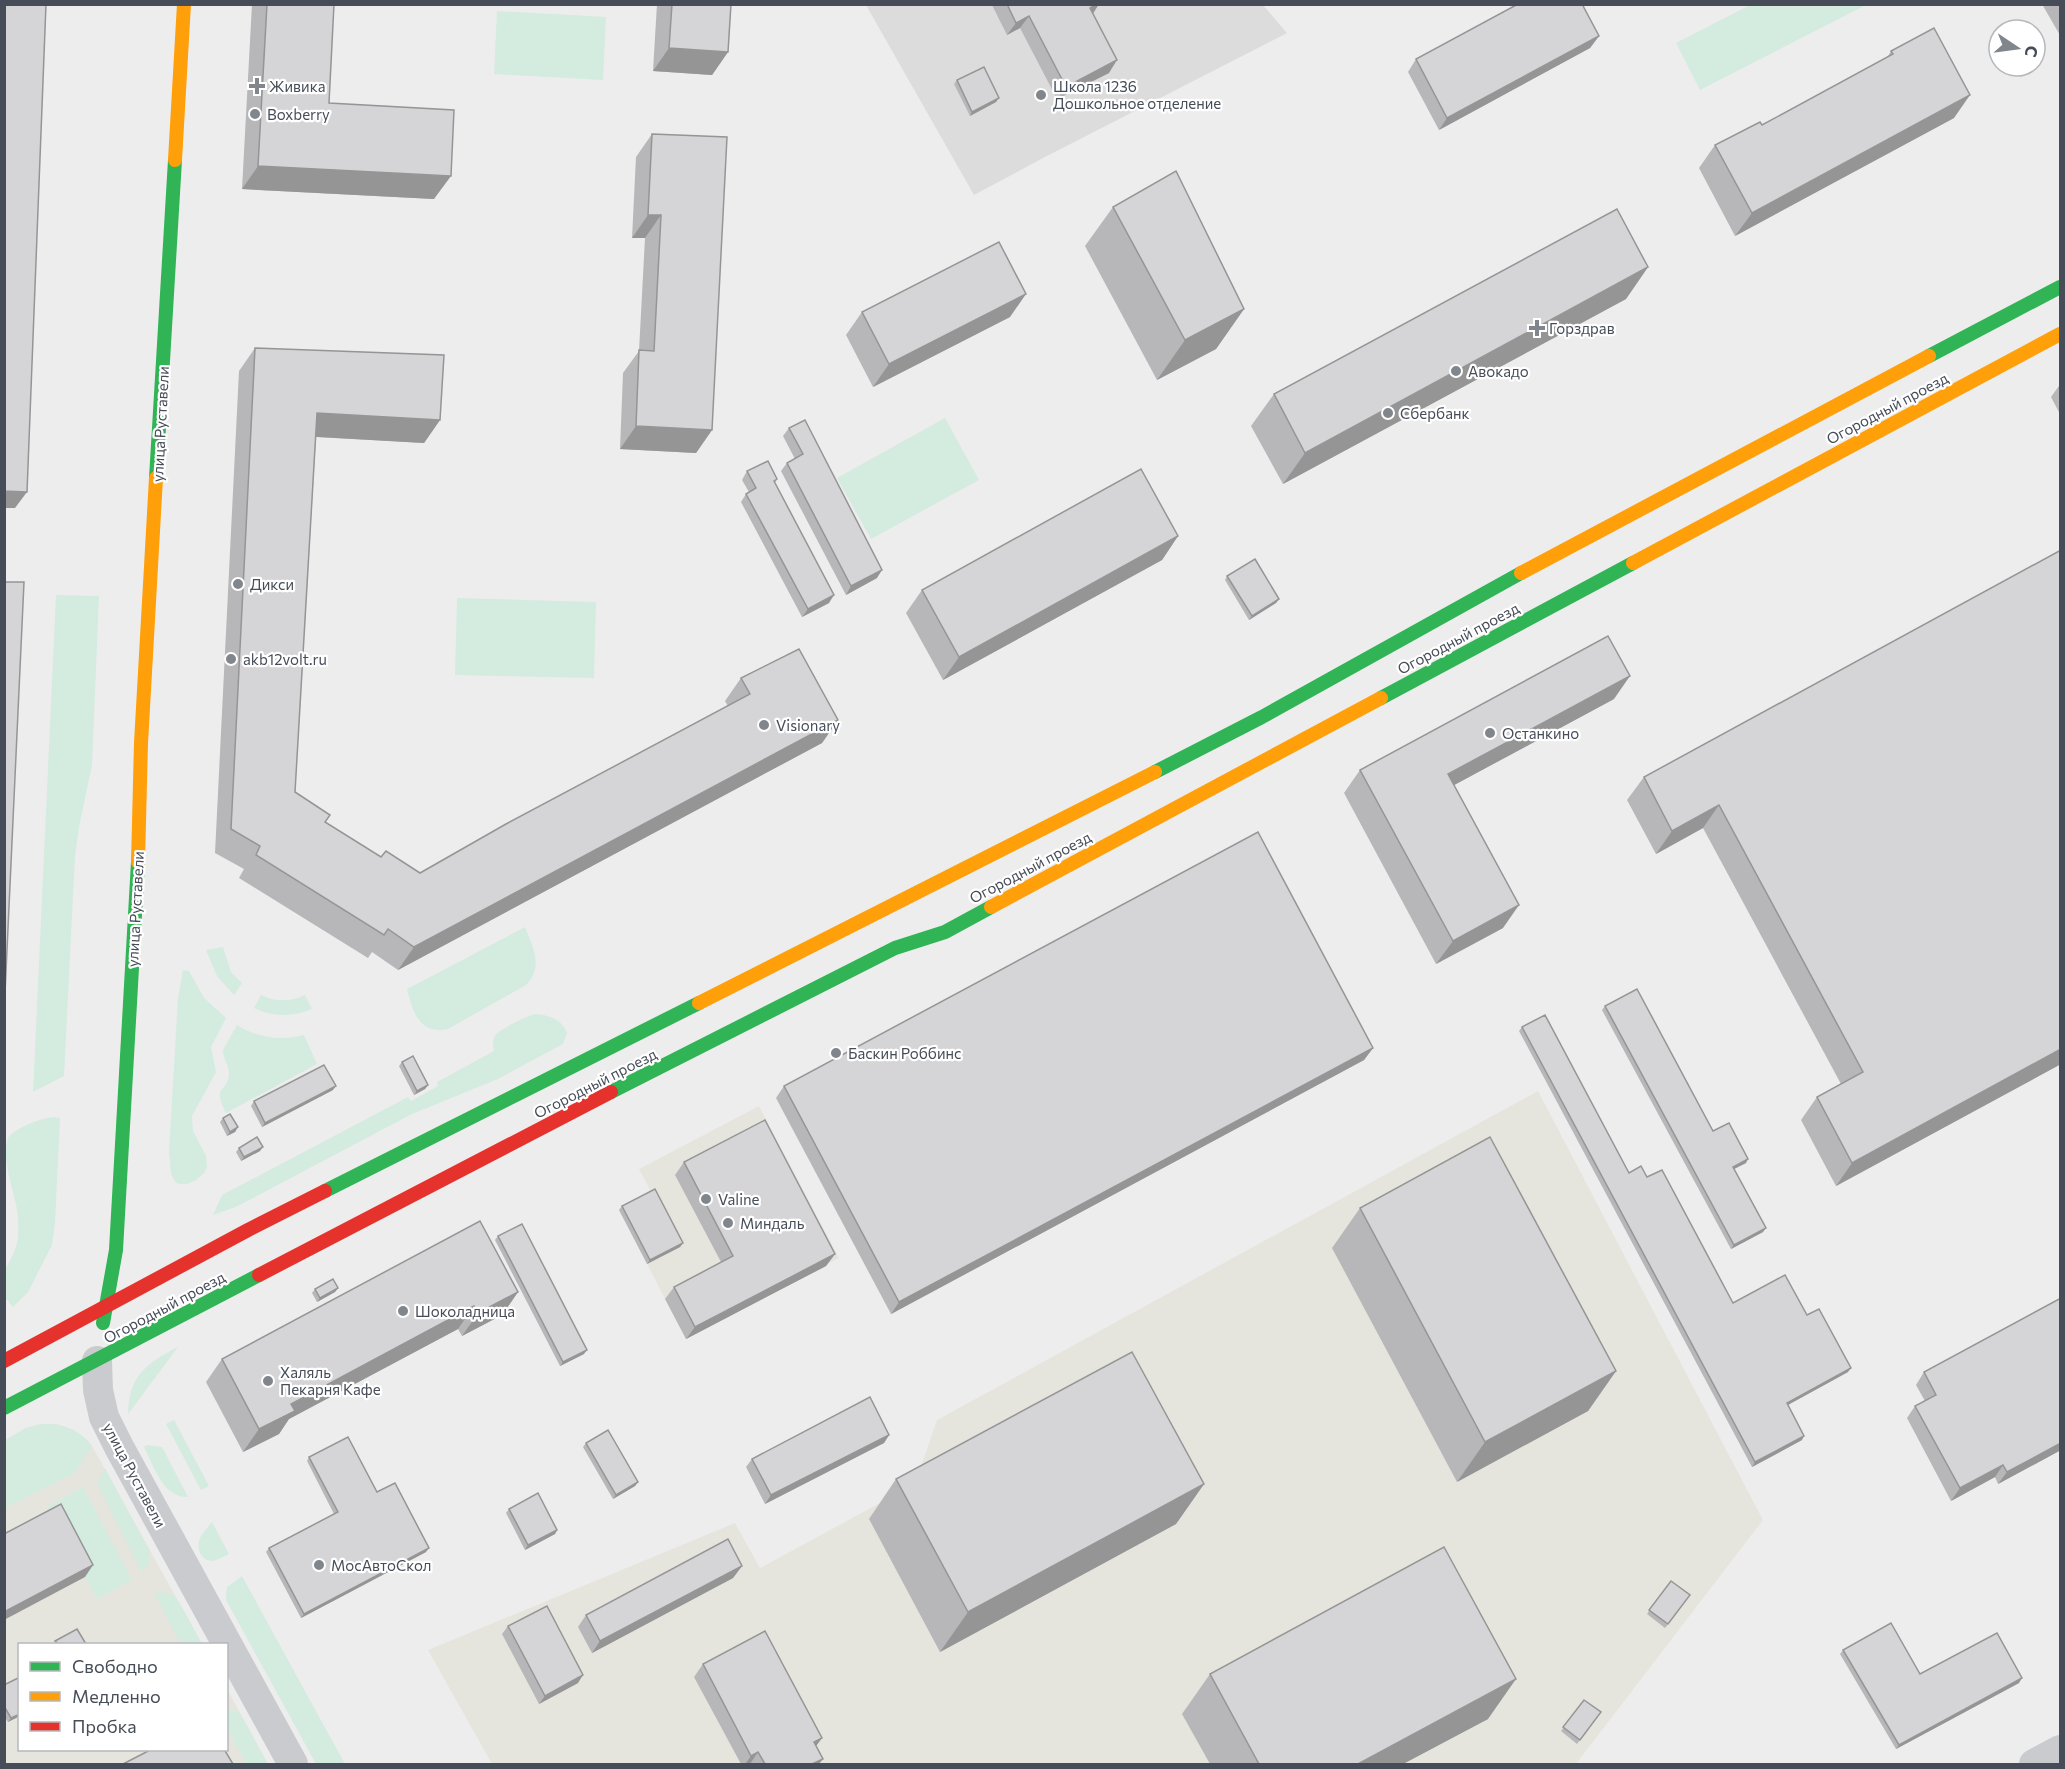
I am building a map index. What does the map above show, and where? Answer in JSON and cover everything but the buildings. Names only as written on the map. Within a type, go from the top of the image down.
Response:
[{"type":"main road","name":"улица Руставели","points":[[97,1361],[116,1250],[138,858],[141,742],[184,4]]},
{"type":"main road","name":"Огородный проезд","points":[[4,1361],[105,1309],[248,1230],[507,1101],[1262,717],[1538,564],[2061,287]]},
{"type":"main road","name":"Огородный проезд","points":[[4,1408],[729,1031],[896,948],[945,932],[2061,334]]},
{"type":"street","name":"улица Руставели","points":[[97,1361],[98,1390],[105,1417],[119,1447],[227,1643]]},
{"type":"street","name":"улица Руставели","points":[[228,1646],[293,1764]]},
{"type":"street","points":[[2034,1764],[2061,1750]]},
{"type":"shaded area","name":"Школа 1236 Дошкольное отделение","points":[[866,5],[1263,5],[1287,33],[974,195]]},
{"type":"shaded area","points":[[1538,1091],[1763,1520],[1576,1764],[492,1764],[428,1650],[735,1523],[760,1568],[915,1484],[937,1420]]},
{"type":"shaded area","points":[[759,1106],[839,1258],[686,1339],[647,1264],[680,1247],[639,1169]]},
{"type":"shaded area","points":[[41,1424],[57,1424],[74,1430],[91,1444],[201,1643],[18,1643],[18,1751],[228,1751],[228,1691],[268,1764],[5,1764],[5,1440],[26,1428]]},
{"type":"green space","points":[[1750,5],[1866,5],[1700,90],[1676,43]]},
{"type":"green space","points":[[497,11],[606,17],[603,80],[494,74]]},
{"type":"green space","points":[[945,418],[979,480],[871,539],[837,478]]},
{"type":"green space","points":[[56,595],[99,596],[92,765],[75,856],[64,1076],[33,1092]]},
{"type":"green space","points":[[457,598],[596,602],[594,678],[455,675]]},
{"type":"green space","points":[[525,927],[534,949],[536,964],[535,971],[526,985],[448,1029],[430,1029],[419,1020],[407,989]]},
{"type":"green space","points":[[223,947],[231,972],[242,983],[234,995],[217,976],[206,950]]},
{"type":"green space","points":[[183,970],[189,971],[204,998],[226,1018],[211,1047],[216,1072],[192,1116],[193,1131],[206,1156],[207,1167],[196,1180],[187,1184],[176,1183],[171,1174],[169,1152],[178,998]]},
{"type":"green space","points":[[261,995],[283,1000],[305,995],[312,1009],[290,1015],[268,1013],[254,1008]]},
{"type":"green space","points":[[535,1014],[545,1015],[562,1024],[567,1033],[563,1044],[498,1079],[412,1114],[238,1206],[213,1215],[222,1195],[408,1097],[411,1101],[438,1086],[437,1082],[494,1051],[494,1038],[502,1030]]},
{"type":"green space","points":[[237,1025],[253,1033],[269,1037],[286,1038],[304,1035],[317,1064],[226,1113],[220,1097],[229,1073],[223,1050]]},
{"type":"green space","points":[[54,1117],[60,1118],[52,1245],[28,1292],[13,1307],[4,1296],[3,1290],[5,1270],[18,1240],[17,1210],[6,1158],[8,1138],[29,1124]]},
{"type":"green space","points":[[178,1347],[128,1414],[129,1401],[136,1380],[149,1365]]},
{"type":"green space","points":[[174,1420],[209,1486],[201,1490],[166,1424]]},
{"type":"green space","points":[[41,1424],[70,1428],[82,1435],[92,1446],[75,1473],[5,1508],[5,1440],[26,1428]]},
{"type":"green space","points":[[147,1445],[162,1447],[188,1497],[172,1492],[160,1480],[144,1447]]},
{"type":"green space","points":[[105,1468],[149,1550],[149,1563],[142,1573],[97,1483]]},
{"type":"green space","points":[[83,1487],[132,1580],[97,1599],[48,1506]]},
{"type":"green space","points":[[212,1522],[229,1554],[211,1561],[202,1556],[198,1545],[201,1536]]},
{"type":"green space","points":[[242,1576],[345,1764],[316,1764],[226,1600],[227,1587]]},
{"type":"green space","points":[[154,1593],[172,1594],[178,1600],[201,1643],[180,1643]]},
{"type":"green space","points":[[228,1709],[241,1715],[268,1764],[246,1764],[228,1730]]},
{"type":"traffic: fast","points":[[156,478],[175,160]]},
{"type":"traffic: fast","points":[[1929,356],[2060,287]]},
{"type":"traffic: fast","points":[[1381,698],[1633,563]]},
{"type":"traffic: fast","points":[[1155,772],[1262,717],[1521,573]]},
{"type":"traffic: fast","points":[[103,1323],[116,1250],[138,862]]},
{"type":"traffic: fast","points":[[611,1092],[895,948],[945,932],[991,907]]},
{"type":"traffic: fast","points":[[325,1191],[699,1003]]},
{"type":"traffic: fast","points":[[4,1408],[259,1275]]},
{"type":"traffic: slow","points":[[175,160],[184,4]]},
{"type":"traffic: slow","points":[[1633,563],[2060,334]]},
{"type":"traffic: slow","points":[[1521,573],[1929,356]]},
{"type":"traffic: slow","points":[[138,862],[141,743],[156,478]]},
{"type":"traffic: slow","points":[[991,907],[1381,698]]},
{"type":"traffic: slow","points":[[699,1003],[1155,772]]},
{"type":"traffic: jam","points":[[259,1275],[611,1092]]},
{"type":"traffic: jam","points":[[4,1361],[325,1191]]},
{"type":"place","name":"Живика","points":[[257,86]]},
{"type":"place","name":"Школа 1236 Дошкольное отделение","points":[[1041,95]]},
{"type":"place","name":"Boxberry","points":[[255,114]]},
{"type":"place","name":"Горздрав","points":[[1537,328]]},
{"type":"place","name":"Авокадо","points":[[1456,371]]},
{"type":"place","name":"Сбербанк","points":[[1388,413]]},
{"type":"place","name":"Дикси","points":[[238,584]]},
{"type":"place","name":"akb12volt.ru","points":[[231,659]]},
{"type":"place","name":"Visionary","points":[[764,725]]},
{"type":"place","name":"Останкино","points":[[1490,733]]},
{"type":"place","name":"Баскин Роббинс","points":[[836,1053]]},
{"type":"place","name":"Valine","points":[[706,1199]]},
{"type":"place","name":"Миндаль","points":[[728,1223]]},
{"type":"place","name":"Шоколадница","points":[[403,1311]]},
{"type":"place","name":"Халяль Пекарня Кафе","points":[[268,1381]]},
{"type":"place","name":"МосАвтоСкол","points":[[319,1565]]}]
